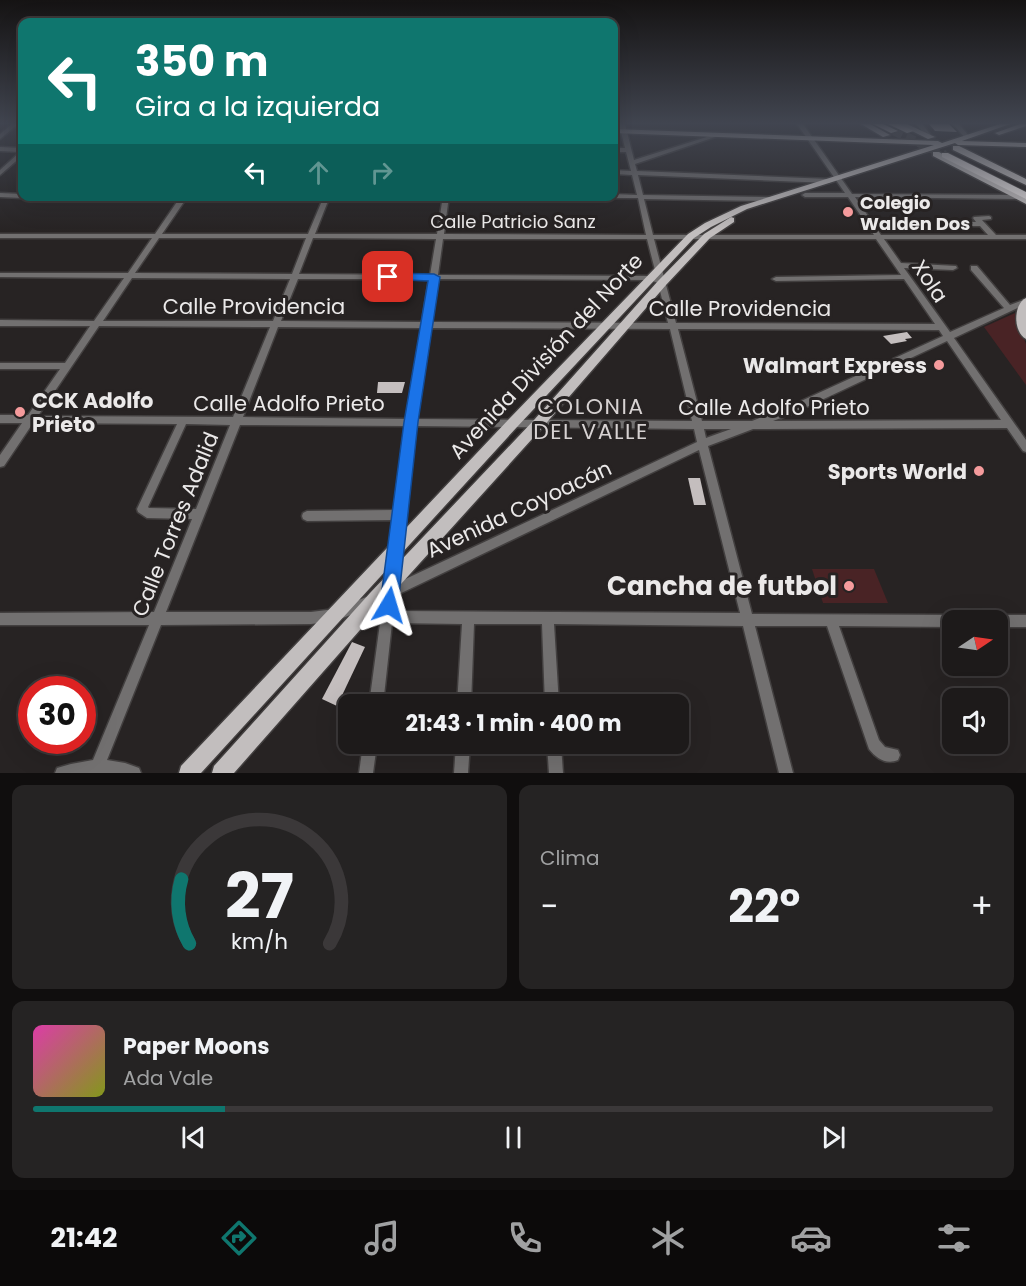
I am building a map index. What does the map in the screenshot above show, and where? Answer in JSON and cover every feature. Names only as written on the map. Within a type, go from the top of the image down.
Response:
[{"type":"highway","points":[[961,160],[1023,198]]},
{"type":"highway","points":[[966,160],[1026,187]]},
{"type":"main road","name":"Avenida División del Norte","points":[[221,773],[355,622],[386,591],[662,283],[707,236],[736,218],[805,195],[836,181],[895,160]]},
{"type":"main road","name":"Avenida División del Norte","points":[[188,773],[513,423],[691,236],[722,216],[770,199],[917,160]]},
{"type":"main road","points":[[969,160],[1026,182]]},
{"type":"main road","points":[[1026,301],[1021,317],[1026,335]]},
{"type":"street","points":[[0,173],[13,160]]},
{"type":"street","points":[[631,160],[650,236],[655,273],[662,283],[786,773]]},
{"type":"street","points":[[632,163],[641,160]]},
{"type":"street","name":"Xola","points":[[823,160],[836,181],[850,195],[879,236],[1026,448]]},
{"type":"street","points":[[618,172],[836,181]]},
{"type":"street","points":[[0,195],[18,195]]},
{"type":"street","points":[[805,195],[1023,198]]},
{"type":"street","points":[[618,196],[770,199]]},
{"type":"street","points":[[0,463],[182,201]]},
{"type":"street","name":"Calle Torres Adalid","points":[[98,766],[325,201]]},
{"type":"street","points":[[388,618],[379,612],[395,552],[411,422],[445,201]]},
{"type":"street","points":[[989,218],[975,218],[994,237]]},
{"type":"street","points":[[968,224],[982,224]]},
{"type":"street","name":"Calle Patricio Sanz","points":[[0,236],[1026,237]]},
{"type":"street","points":[[898,265],[953,268]]},
{"type":"street","points":[[974,268],[1009,308]]},
{"type":"street","points":[[0,275],[434,277],[655,273]]},
{"type":"street","points":[[776,279],[906,277]]},
{"type":"street","name":"Avenida Coyoacán","points":[[0,619],[310,618],[335,615],[702,444],[749,424],[791,410],[1026,301]]},
{"type":"street","name":"Calle Providencia","points":[[0,323],[940,327]]},
{"type":"street","points":[[0,366],[67,366]]},
{"type":"street","points":[[791,410],[794,420],[802,425]]},
{"type":"street","name":"Calle Adolfo Prieto","points":[[0,419],[698,425],[1009,424]]},
{"type":"street","points":[[183,421],[142,509],[147,513],[200,514]]},
{"type":"street","points":[[307,516],[399,515]]},
{"type":"street","points":[[355,622],[376,617],[942,621]]},
{"type":"street","points":[[378,694],[388,618]]},
{"type":"street","points":[[465,694],[468,618]]},
{"type":"street","points":[[548,619],[551,694]]},
{"type":"street","points":[[831,621],[874,744],[881,753],[893,755]]},
{"type":"street","points":[[1008,621],[1026,621]]},
{"type":"street","points":[[366,773],[369,754]]},
{"type":"street","points":[[461,773],[462,754]]},
{"type":"street","points":[[555,754],[556,773]]},
{"type":"street","points":[[62,773],[98,766],[124,769],[134,773]]},
{"type":"shaded area","points":[[1015,313],[1026,344],[1026,385],[984,327]]},
{"type":"shaded area","name":"Cancha de futbol","points":[[812,569],[874,569],[888,603],[823,603]]},
{"type":"building","points":[[907,332],[912,338],[891,344],[883,336]]},
{"type":"building","points":[[378,382],[405,382],[402,393],[377,393]]},
{"type":"building","points":[[688,478],[700,478],[706,505],[694,505]]},
{"type":"building","points":[[352,642],[365,647],[343,694],[338,694],[337,706],[322,699]]},
{"type":"place","name":"Colegio Walden Dos","points":[[848,212]]},
{"type":"place","name":"Walmart Express","points":[[939,365]]},
{"type":"place","name":"CCK Adolfo Prieto","points":[[20,412]]},
{"type":"place","name":"Sports World","points":[[979,471]]},
{"type":"place","name":"Cancha de futbol","points":[[849,586]]},
{"type":"district","name":"COLONIA DEL VALLE","points":[[591,419]]},
{"type":"route","points":[[388,277],[434,277],[411,422],[389,605]]}]
